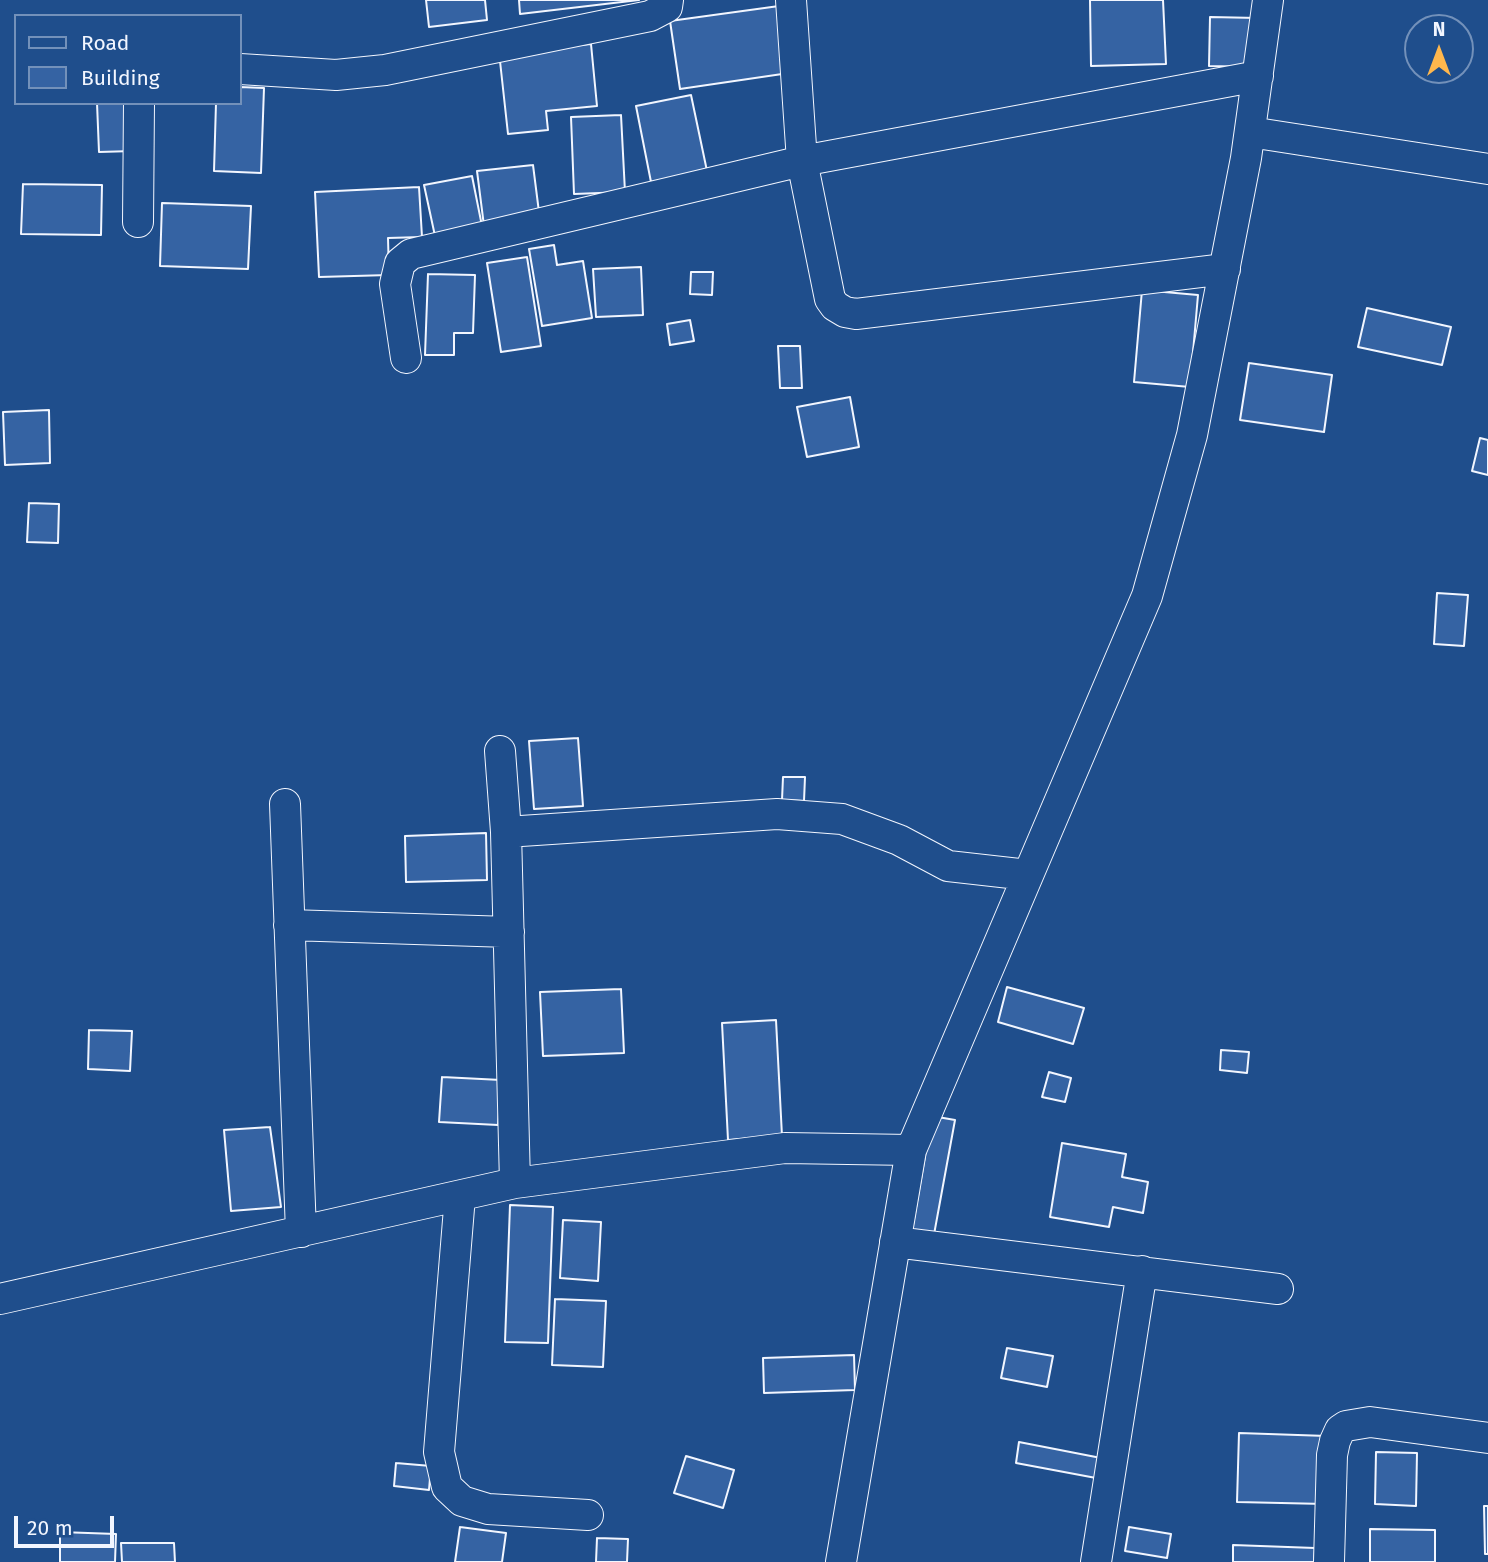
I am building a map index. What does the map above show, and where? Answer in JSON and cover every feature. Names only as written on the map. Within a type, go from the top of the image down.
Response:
[{"type":"street","points":[[242,69],[336,75],[385,70],[650,16],[667,7],[668,0]]},
{"type":"street","points":[[793,0],[802,161],[830,299],[835,306],[856,314],[1225,268]]},
{"type":"street","points":[[841,1562],[911,1150],[1147,596],[1192,435],[1250,132],[1268,0]]},
{"type":"street","points":[[406,358],[395,285],[400,263],[411,254],[802,161],[1258,76]]},
{"type":"street","points":[[138,222],[139,105]]},
{"type":"street","points":[[1250,132],[1488,169]]},
{"type":"street","points":[[500,751],[506,832],[515,1183]]},
{"type":"street","points":[[285,804],[301,1232]]},
{"type":"street","points":[[506,832],[777,814],[842,819],[900,840],[948,866],[1028,875]]},
{"type":"street","points":[[289,925],[509,932]]},
{"type":"street","points":[[0,1299],[515,1183],[785,1148],[911,1150]]},
{"type":"street","points":[[460,1196],[439,1452],[447,1487],[462,1501],[488,1509],[588,1516]]},
{"type":"street","points":[[895,1241],[1278,1289]]},
{"type":"street","points":[[1096,1562],[1142,1271]]},
{"type":"street","points":[[1329,1562],[1332,1455],[1340,1430],[1346,1426],[1370,1423],[1488,1438]]},
{"type":"building","points":[[426,0],[485,0],[487,20],[429,27]]},
{"type":"building","points":[[519,0],[639,0],[520,14]]},
{"type":"building","points":[[1090,0],[1163,0],[1166,64],[1091,66]]},
{"type":"building","points":[[779,6],[789,73],[680,89],[670,21]]},
{"type":"building","points":[[1210,17],[1258,18],[1257,67],[1209,66]]},
{"type":"building","points":[[591,44],[597,106],[546,111],[548,130],[508,134],[499,52]]},
{"type":"building","points":[[242,87],[264,88],[261,173],[214,171],[216,105],[242,105]]},
{"type":"building","points":[[691,95],[707,171],[651,182],[636,106]]},
{"type":"building","points":[[97,105],[132,105],[133,151],[99,152]]},
{"type":"building","points":[[621,115],[625,192],[574,194],[571,117]]},
{"type":"building","points":[[533,165],[540,220],[484,226],[477,171]]},
{"type":"building","points":[[472,176],[482,226],[435,236],[424,185]]},
{"type":"building","points":[[23,184],[102,185],[101,235],[21,234]]},
{"type":"building","points":[[419,187],[422,237],[388,238],[389,275],[319,277],[315,192]]},
{"type":"building","points":[[162,203],[251,206],[248,269],[160,266]]},
{"type":"building","points":[[554,245],[557,265],[583,261],[592,318],[542,326],[529,249]]},
{"type":"building","points":[[527,257],[541,346],[501,352],[487,263]]},
{"type":"building","points":[[641,267],[643,315],[596,317],[593,269]]},
{"type":"building","points":[[691,272],[713,272],[712,295],[690,294]]},
{"type":"building","points":[[428,274],[475,275],[473,333],[454,333],[454,355],[425,355]]},
{"type":"building","points":[[1142,290],[1198,295],[1190,387],[1134,382]]},
{"type":"building","points":[[1367,308],[1451,327],[1442,365],[1358,347]]},
{"type":"building","points":[[690,320],[694,341],[670,345],[667,324]]},
{"type":"building","points":[[778,346],[800,346],[802,388],[780,388]]},
{"type":"building","points":[[1249,363],[1332,375],[1324,432],[1240,420]]},
{"type":"building","points":[[850,397],[859,447],[807,457],[797,407]]},
{"type":"building","points":[[49,410],[50,463],[5,465],[3,412]]},
{"type":"building","points":[[1480,438],[1488,440],[1488,475],[1472,471]]},
{"type":"building","points":[[29,503],[59,504],[58,543],[27,542]]},
{"type":"building","points":[[1437,593],[1468,595],[1464,646],[1434,644]]},
{"type":"building","points":[[578,738],[583,806],[534,809],[529,741]]},
{"type":"building","points":[[783,777],[805,777],[804,801],[782,800]]},
{"type":"building","points":[[486,833],[487,880],[406,882],[405,836]]},
{"type":"building","points":[[1007,987],[1084,1008],[1073,1044],[998,1022]]},
{"type":"building","points":[[621,989],[624,1053],[543,1056],[540,992]]},
{"type":"building","points":[[776,1020],[782,1136],[728,1140],[722,1023]]},
{"type":"building","points":[[89,1030],[132,1031],[130,1071],[88,1069]]},
{"type":"building","points":[[1221,1050],[1249,1052],[1247,1073],[1220,1070]]},
{"type":"building","points":[[1049,1072],[1071,1078],[1065,1102],[1042,1097]]},
{"type":"building","points":[[442,1077],[501,1080],[498,1125],[439,1122]]},
{"type":"building","points":[[932,1116],[955,1120],[933,1240],[911,1236]]},
{"type":"building","points":[[270,1127],[281,1207],[231,1211],[224,1130]]},
{"type":"building","points":[[1062,1143],[1126,1154],[1122,1177],[1148,1182],[1143,1213],[1113,1207],[1109,1227],[1050,1217]]},
{"type":"building","points":[[510,1205],[553,1207],[548,1343],[505,1342]]},
{"type":"building","points":[[563,1220],[601,1222],[598,1281],[560,1278]]},
{"type":"building","points":[[555,1299],[606,1301],[603,1367],[552,1365]]},
{"type":"building","points":[[1007,1348],[1053,1356],[1047,1387],[1001,1378]]},
{"type":"building","points":[[854,1355],[855,1390],[764,1393],[763,1358]]},
{"type":"building","points":[[1239,1433],[1327,1436],[1325,1504],[1237,1502]]},
{"type":"building","points":[[1019,1442],[1101,1458],[1096,1478],[1016,1463]]},
{"type":"building","points":[[1376,1452],[1417,1453],[1416,1506],[1375,1504]]},
{"type":"building","points":[[686,1456],[734,1470],[723,1508],[674,1493]]},
{"type":"building","points":[[396,1463],[431,1466],[429,1490],[394,1486]]},
{"type":"building","points":[[1484,1506],[1488,1506],[1488,1554],[1485,1554]]},
{"type":"building","points":[[460,1527],[506,1533],[502,1562],[455,1562]]},
{"type":"building","points":[[1129,1527],[1171,1534],[1167,1558],[1125,1551]]},
{"type":"building","points":[[1370,1529],[1435,1530],[1435,1562],[1370,1562]]},
{"type":"building","points":[[60,1532],[116,1534],[115,1562],[60,1562]]},
{"type":"building","points":[[597,1538],[628,1539],[627,1562],[596,1562]]},
{"type":"building","points":[[121,1543],[174,1543],[175,1562],[122,1562]]},
{"type":"building","points":[[1233,1545],[1315,1548],[1314,1562],[1233,1562]]}]
